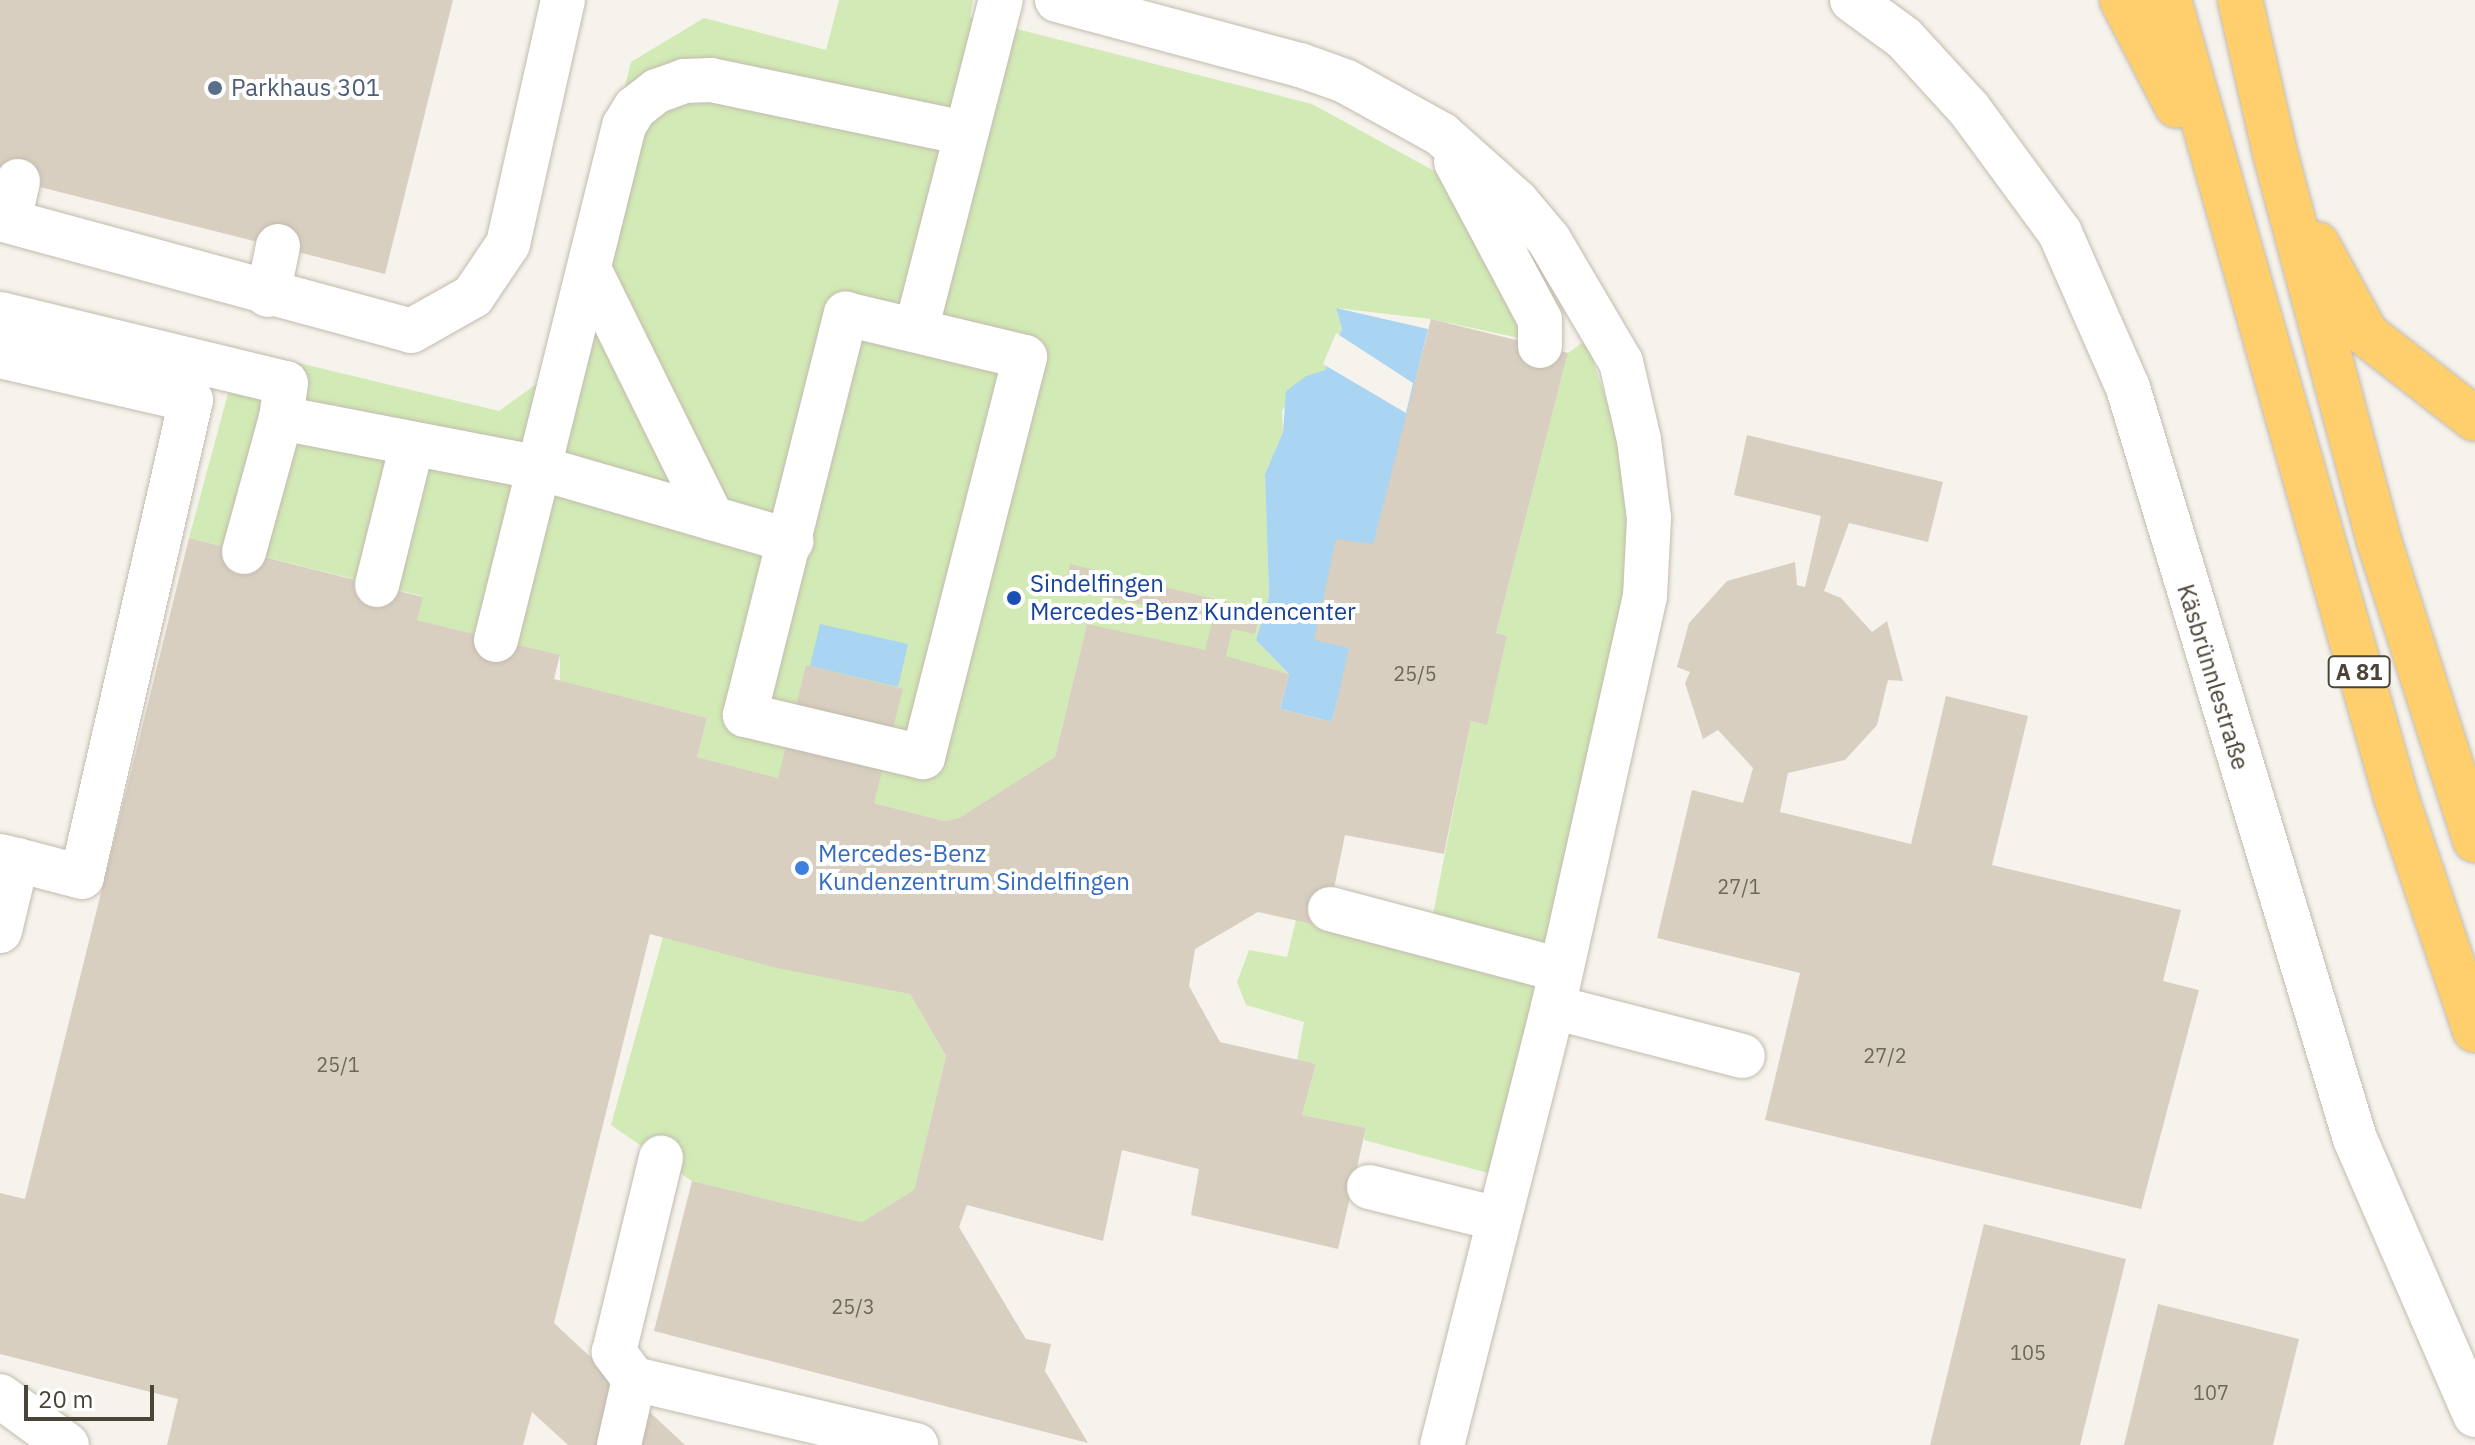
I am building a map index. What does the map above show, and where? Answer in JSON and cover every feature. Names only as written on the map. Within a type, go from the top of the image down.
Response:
[{"type":"highway","points":[[2122,0],[2176,103],[2255,310]]},
{"type":"highway","name":"A 81","points":[[2169,0],[2396,797],[2475,1030]]},
{"type":"highway","name":"A 81","points":[[2240,0],[2275,153],[2379,541],[2475,840]]},
{"type":"highway","points":[[2275,153],[2366,334],[2475,419]]},
{"type":"street","points":[[9,207],[268,295],[411,331],[473,296],[508,244],[563,0]]},
{"type":"street","points":[[916,330],[964,133],[1001,0]]},
{"type":"street","points":[[1057,0],[1311,69],[1345,81],[1441,134],[1517,202],[1589,301],[1621,362],[1639,440],[1649,518],[1645,596],[1557,989],[1442,1445]]},
{"type":"street","name":"Käsbrünnlestraße","points":[[1852,0],[1904,38],[1969,109],[2060,233],[2128,388],[2355,1139],[2475,1415]]},
{"type":"street","points":[[496,640],[536,467],[624,126],[635,108],[670,86],[711,80],[964,133]]},
{"type":"street","points":[[1441,134],[1540,320],[1540,346]]},
{"type":"street","points":[[268,295],[278,246]]},
{"type":"street","points":[[589,269],[712,518]]},
{"type":"street","points":[[0,314],[286,383],[281,418],[244,552]]},
{"type":"street","points":[[846,314],[916,330],[1025,357],[923,757],[745,715],[846,314]]},
{"type":"street","points":[[0,356],[191,400],[82,877],[9,858],[0,931]]},
{"type":"street","points":[[281,418],[536,467],[791,541]]},
{"type":"street","points":[[377,585],[412,445]]},
{"type":"street","points":[[1330,909],[1743,1056]]},
{"type":"street","points":[[661,1158],[614,1352],[634,1379],[916,1445]]},
{"type":"street","points":[[1369,1187],[1498,1219]]},
{"type":"street","points":[[619,1445],[634,1379]]},
{"type":"street","points":[[0,1396],[67,1445]]},
{"type":"green space","points":[[839,0],[973,0],[970,17],[1312,104],[1436,172],[1528,340],[1431,319],[1336,308],[1342,329],[1325,370],[1306,376],[1282,411],[1283,432],[1265,474],[1269,596],[1256,640],[1289,674],[1087,624],[1055,757],[959,818],[944,821],[697,757],[707,718],[560,681],[560,655],[417,620],[422,596],[189,538],[240,349],[499,411],[553,372],[631,62],[704,18],[826,50]]},
{"type":"green space","points":[[1586,340],[1622,447],[1632,562],[1492,1174],[1364,1140],[1366,1128],[1302,1115],[1316,1064],[1297,1060],[1304,1022],[1246,1005],[1237,982],[1249,950],[1287,957],[1296,920],[1426,950],[1471,721],[1487,724],[1507,636],[1496,633],[1568,353]]},
{"type":"green space","points":[[663,937],[910,994],[946,1056],[914,1190],[862,1222],[692,1181],[611,1125]]},
{"type":"water","points":[[1336,308],[1428,329],[1332,722],[1280,709],[1289,674],[1256,640],[1269,596],[1265,474],[1283,432],[1286,391],[1306,376],[1325,370],[1342,329]]},
{"type":"water","points":[[820,624],[908,644],[898,687],[810,666]]},
{"type":"pier","points":[[1336,333],[1413,383],[1406,413],[1323,364]]},
{"type":"building","name":"Parkhaus 301","points":[[0,0],[453,0],[385,274],[0,177]]},
{"type":"building","points":[[1431,319],[1568,353],[1496,633],[1507,636],[1487,725],[1471,721],[1444,854],[1345,835],[1326,927],[1258,912],[1195,949],[1189,986],[1220,1042],[1316,1064],[1302,1115],[1366,1128],[1338,1249],[1191,1215],[1199,1169],[1122,1150],[1103,1241],[967,1205],[959,1227],[1026,1339],[1051,1344],[1045,1371],[1088,1443],[654,1331],[692,1181],[862,1222],[914,1190],[946,1056],[910,994],[777,968],[650,934],[554,1323],[685,1445],[568,1445],[532,1412],[523,1445],[167,1445],[178,1399],[0,1354],[0,1193],[25,1199],[189,538],[423,597],[417,620],[560,655],[554,679],[707,718],[697,757],[778,778],[806,665],[903,689],[874,803],[944,821],[959,818],[1055,757],[1087,624],[1205,650],[1212,622],[1065,586],[1070,564],[1260,610],[1255,634],[1232,629],[1226,656],[1289,674],[1280,709],[1332,722],[1349,648],[1314,640],[1336,539],[1373,544]]},
{"type":"building","points":[[1747,435],[1943,482],[1928,542],[1849,523],[1824,591],[1841,598],[1872,632],[1887,621],[1903,681],[1888,680],[1877,725],[1845,760],[1788,773],[1780,812],[1911,844],[1946,696],[2028,716],[1992,865],[2181,910],[2163,981],[2199,990],[2141,1209],[1765,1120],[1800,973],[1657,938],[1692,790],[1743,803],[1753,768],[1718,730],[1703,739],[1685,683],[1690,672],[1677,667],[1689,623],[1727,581],[1795,562],[1797,585],[1805,587],[1821,516],[1734,495]]},
{"type":"building","points":[[1984,1224],[2126,1259],[2080,1445],[1930,1445]]},
{"type":"building","points":[[2158,1304],[2299,1339],[2273,1445],[2124,1445]]},
{"type":"place","name":"Parkhaus 301","points":[[215,88]]},
{"type":"place","name":"Sindelfingen Mercedes-Benz Kundencenter","points":[[1014,598]]},
{"type":"place","name":"Mercedes-Benz Kundenzentrum Sindelfingen","points":[[802,868]]}]
